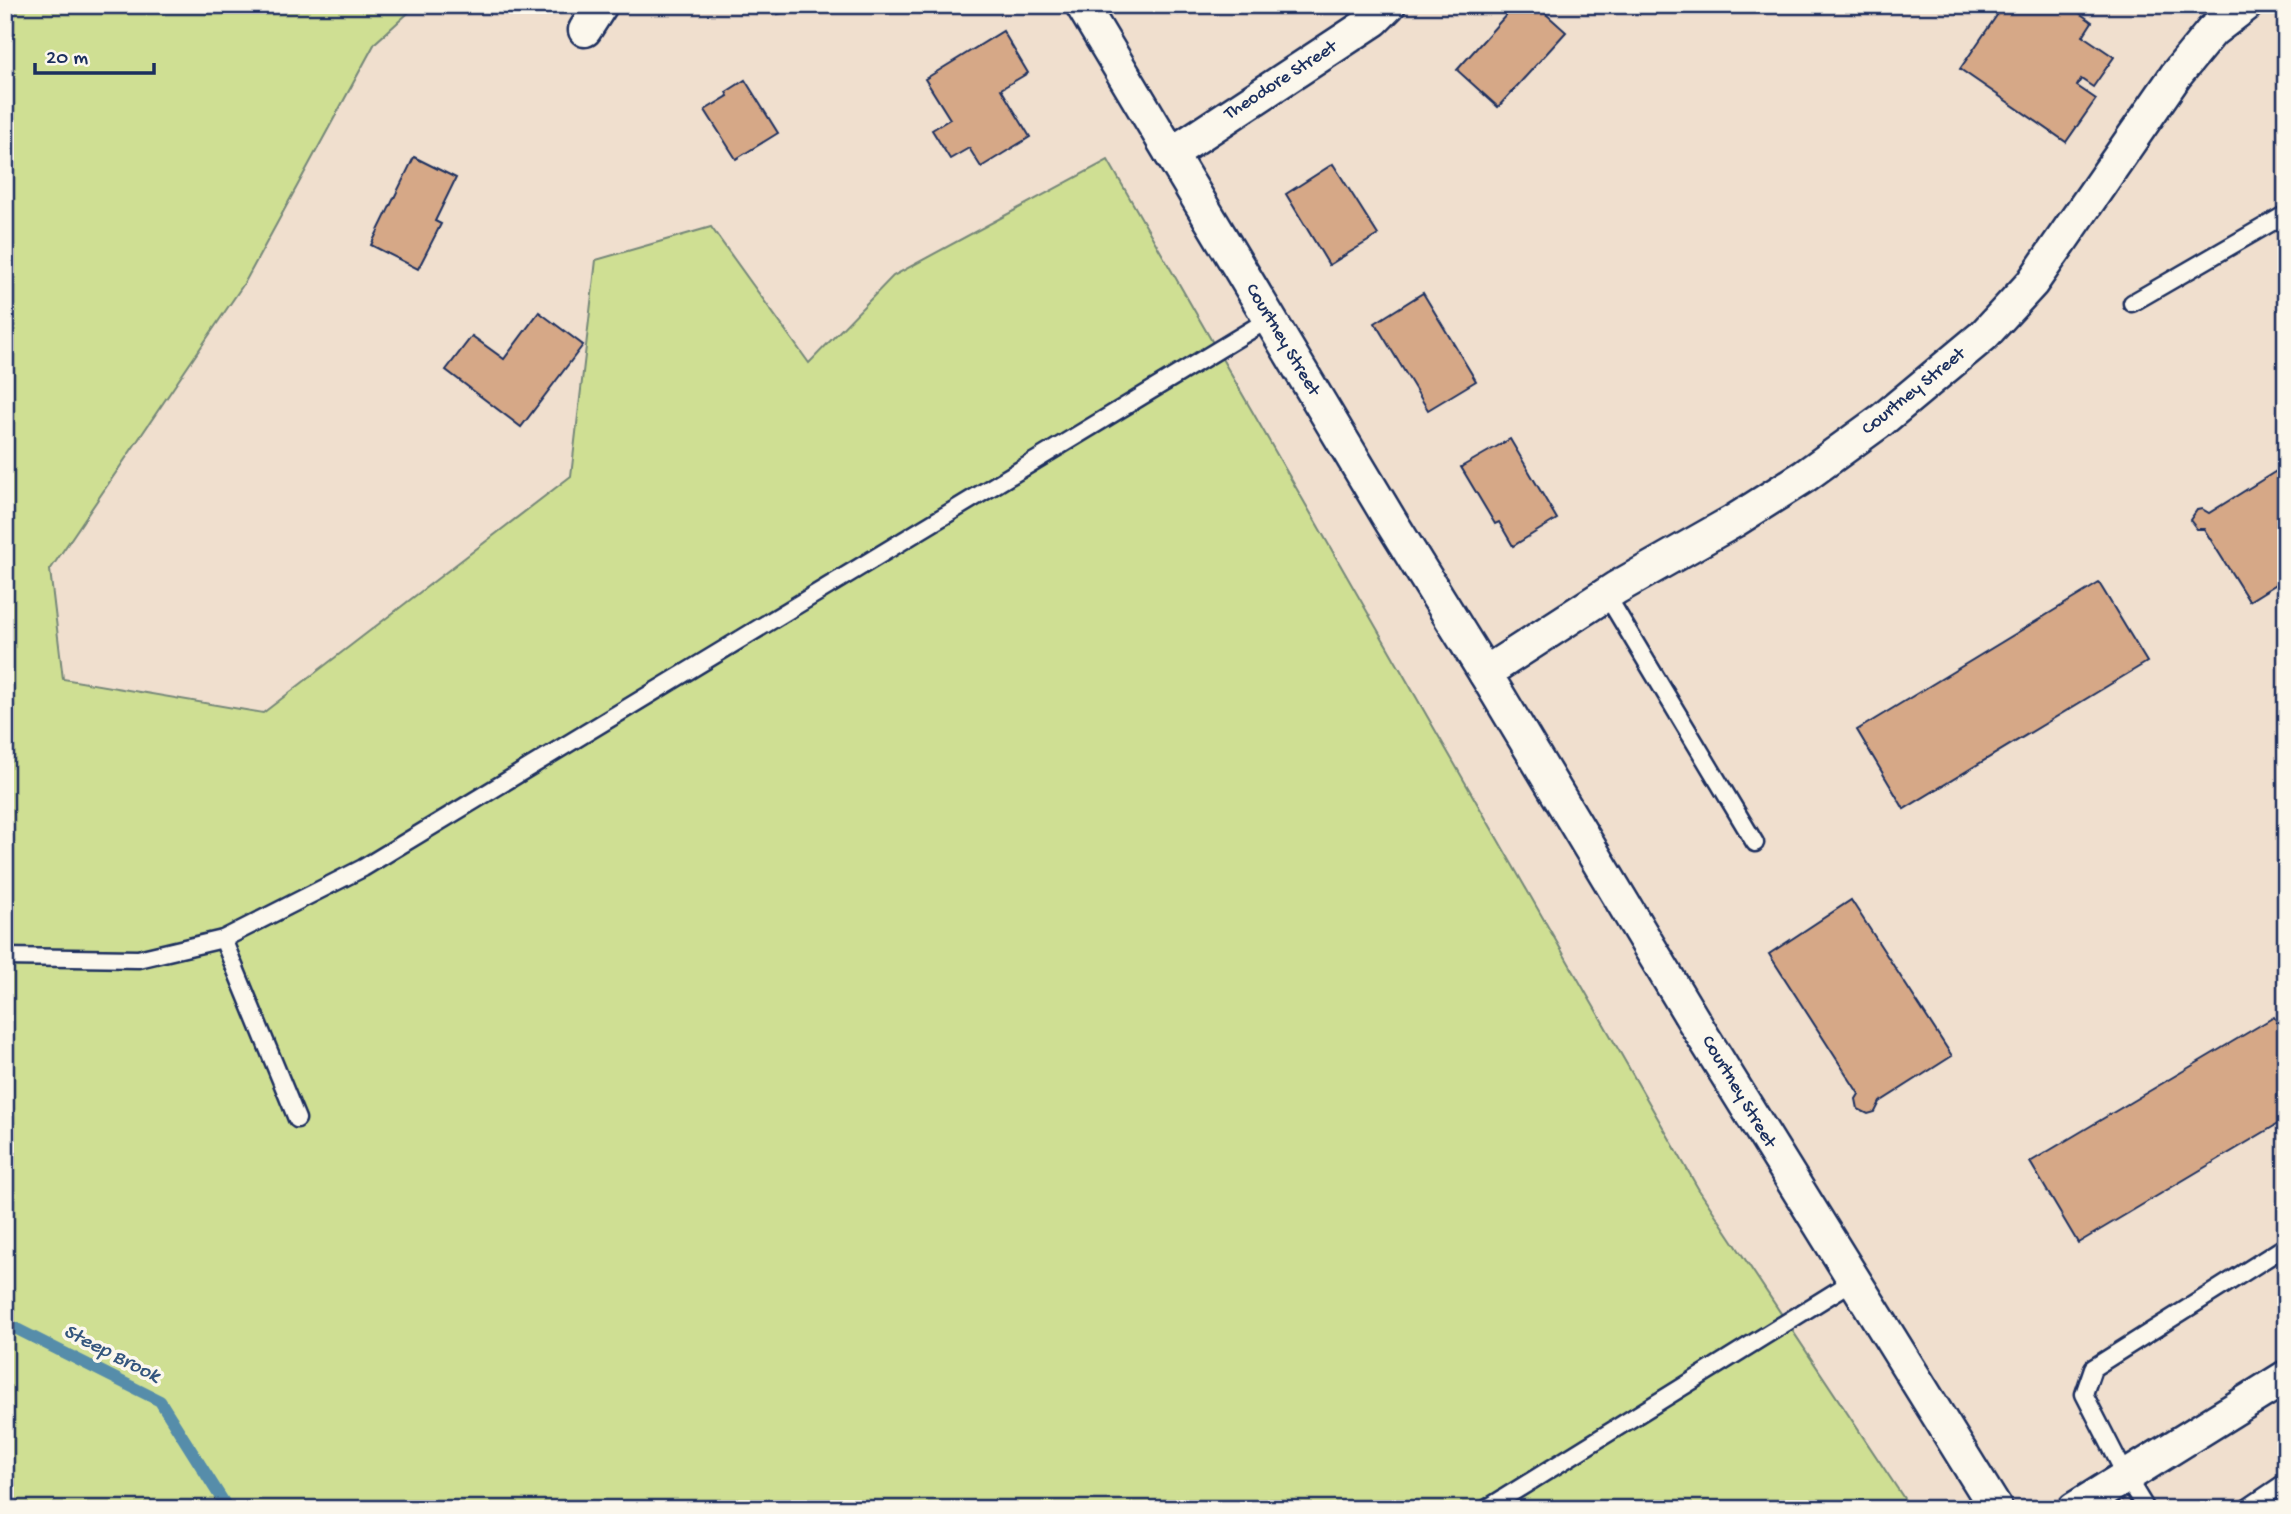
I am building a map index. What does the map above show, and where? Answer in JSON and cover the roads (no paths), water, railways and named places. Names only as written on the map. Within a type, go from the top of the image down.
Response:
[{"type":"street","name":"Courtney Street","points":[[1082,5],[1269,319],[1853,1281],[1996,1509]]},
{"type":"street","name":"Theodore Street","points":[[1171,154],[1374,20],[1389,5]]},
{"type":"street","name":"Courtney Street","points":[[1485,673],[1606,594],[1734,521],[1805,476],[1882,420],[1984,335],[2032,283],[2176,75],[2212,31],[2246,5]]},
{"type":"street","points":[[2074,1509],[2286,1377]]},
{"type":"lane","points":[[2133,303],[2286,214]]},
{"type":"lane","points":[[5,957],[138,959],[223,939],[363,868],[1269,319]]},
{"type":"lane","points":[[1606,594],[1755,843]]},
{"type":"lane","points":[[223,939],[297,1119]]},
{"type":"lane","points":[[2146,1509],[2084,1394],[2093,1368],[2286,1246]]},
{"type":"lane","points":[[1486,1509],[1853,1281]]},
{"type":"lane","points":[[2246,1509],[2286,1482]]},
{"type":"waterway","name":"Steep Brook","points":[[5,1323],[160,1401],[228,1509]]}]
